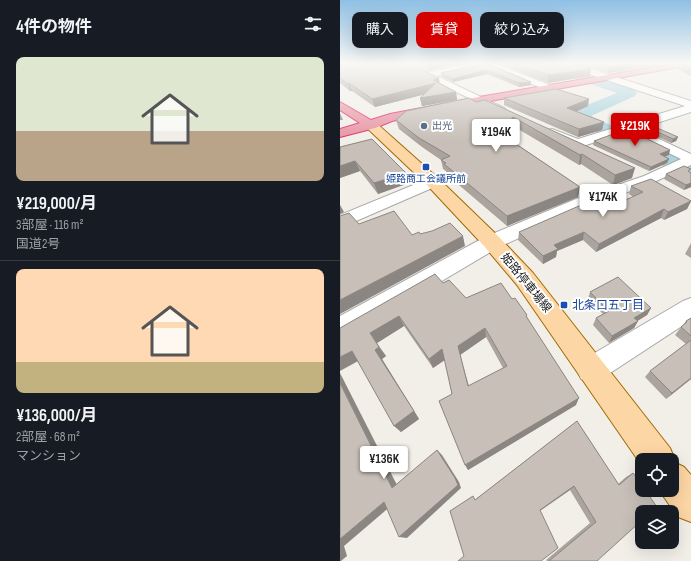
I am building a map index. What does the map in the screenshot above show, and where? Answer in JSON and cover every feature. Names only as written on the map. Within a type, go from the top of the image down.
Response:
[{"type":"highway","points":[[340,133],[371,125],[544,89]]},
{"type":"highway","points":[[482,102],[552,89]]},
{"type":"highway","points":[[340,105],[371,125]]},
{"type":"main road","name":"姫路停車場線","points":[[371,125],[432,182],[492,242],[525,279],[653,453]]},
{"type":"main road","points":[[679,488],[691,504]]},
{"type":"street","points":[[456,89],[509,114]]},
{"type":"street","points":[[645,89],[691,105]]},
{"type":"street","points":[[577,144],[691,108]]},
{"type":"street","points":[[627,128],[685,162]]},
{"type":"street","points":[[543,129],[597,153]]},
{"type":"street","points":[[340,328],[492,242],[582,203],[649,178],[685,162]]},
{"type":"street","points":[[630,169],[667,189]]},
{"type":"street","points":[[340,222],[432,182]]},
{"type":"street","points":[[591,370],[691,308]]},
{"type":"building","points":[[358,89],[411,89],[372,99]]},
{"type":"building","points":[[429,89],[451,89],[456,92],[420,98]]},
{"type":"building","points":[[557,89],[589,99],[567,108],[604,122],[579,129],[504,98]]},
{"type":"building","points":[[469,98],[476,102],[485,100],[635,168],[615,175],[582,154],[580,155],[513,117],[501,134],[580,187],[507,216],[444,164],[446,163],[441,160],[450,156],[419,138],[396,120],[406,111]]},
{"type":"building","points":[[648,124],[678,137],[673,139],[643,125]]},
{"type":"building","points":[[627,129],[670,150],[660,154],[669,159],[651,167],[594,141]]},
{"type":"building","points":[[372,139],[406,173],[374,183],[355,161],[340,166],[340,147]]},
{"type":"building","points":[[684,166],[691,169],[688,171],[691,173],[691,183],[686,185],[666,174]]},
{"type":"building","points":[[651,179],[691,201],[668,212],[664,209],[599,244],[584,232],[554,245],[558,249],[543,256],[519,232],[595,199],[608,208],[643,192],[631,186]]},
{"type":"building","points":[[394,211],[412,235],[419,232],[420,234],[432,231],[450,223],[463,236],[340,300],[340,216],[349,213],[359,224]]},
{"type":"building","points":[[435,274],[443,283],[449,280],[466,298],[501,283],[512,299],[515,298],[527,315],[526,316],[579,398],[465,465],[439,401],[452,394],[442,349],[429,359],[399,316],[370,333],[379,347],[375,350],[414,411],[394,426],[352,351],[340,357],[340,328]],"holes":[[[485,328],[507,366],[468,386],[458,346]]]},
{"type":"building","points":[[618,277],[651,308],[634,318],[638,321],[612,336],[596,318],[609,311],[590,292]]},
{"type":"building","points":[[691,318],[691,336],[681,327]]},
{"type":"building","points":[[691,340],[691,378],[672,393],[650,371]]},
{"type":"building","points":[[340,383],[392,488],[437,450],[458,485],[399,537],[384,502],[340,539]]},
{"type":"building","points":[[577,421],[619,485],[633,473],[635,476],[635,497],[650,497],[656,505],[635,505],[635,526],[597,561],[549,561],[596,522],[574,486],[540,510],[558,548],[541,561],[458,561],[464,556],[450,511],[473,496],[475,500]]},
{"type":"waterway","points":[[621,89],[629,93],[585,112],[581,116],[584,119],[691,171]]},
{"type":"place","name":"出光","points":[[424,126]]},
{"type":"place","name":"姫路商工会議所前","points":[[426,167]]},
{"type":"place","name":"北条口五丁目","points":[[564,305]]}]
